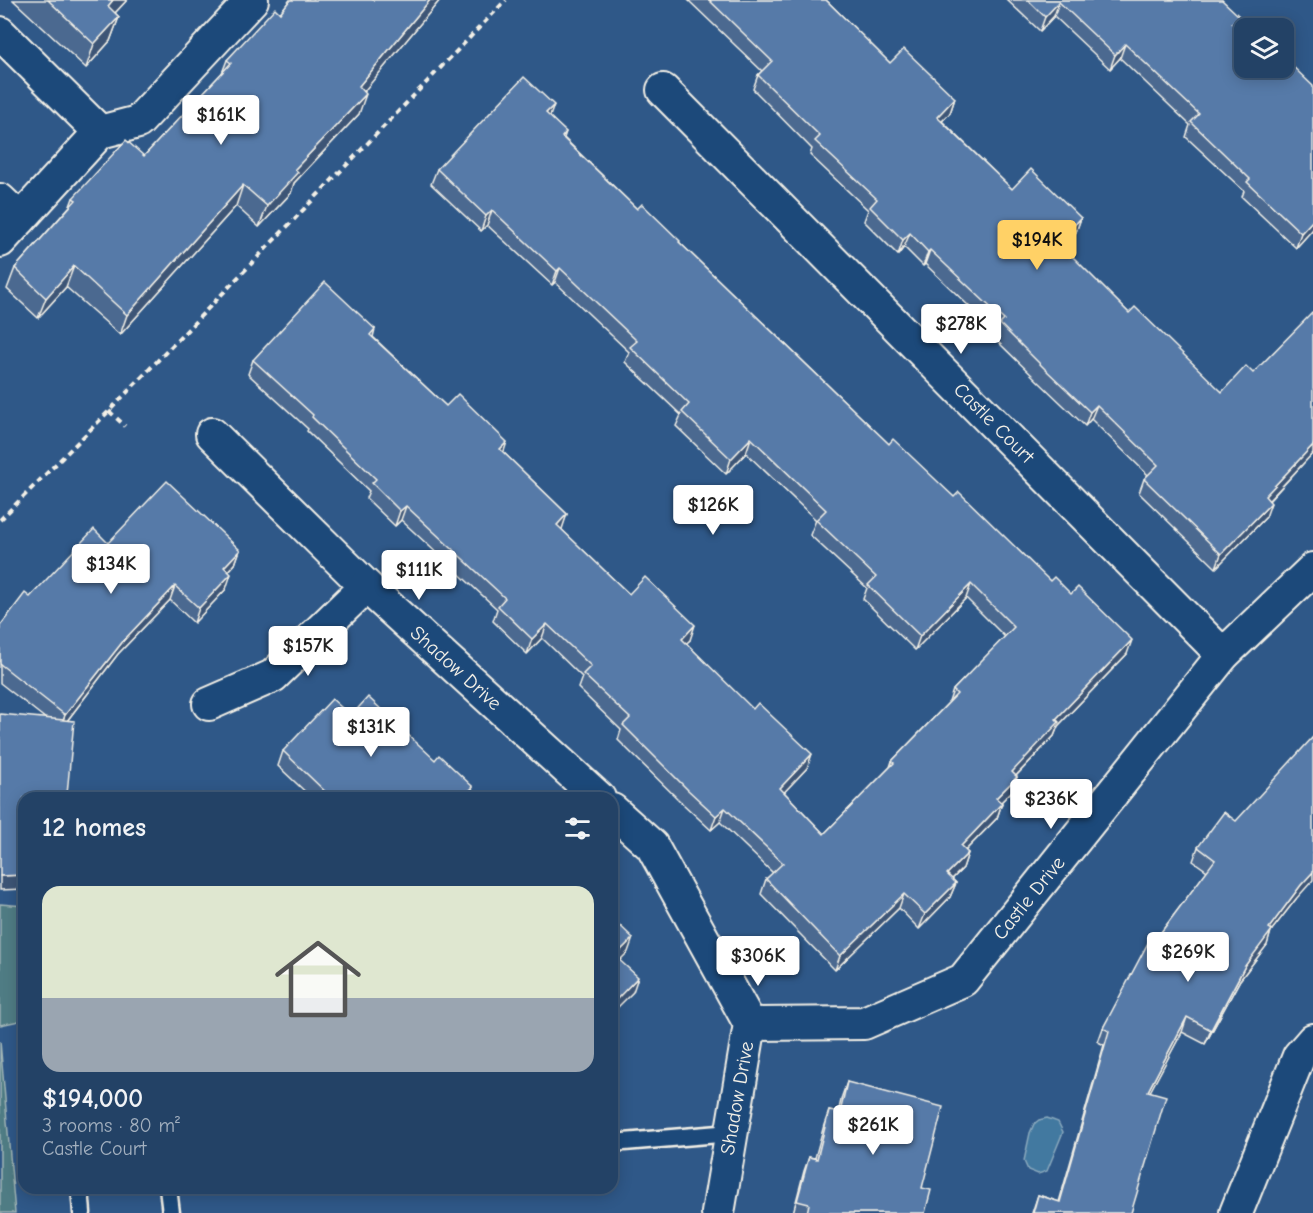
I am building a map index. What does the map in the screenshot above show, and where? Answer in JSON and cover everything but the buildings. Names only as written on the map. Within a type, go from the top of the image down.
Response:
[{"type":"street","points":[[7,220],[100,132],[138,122],[252,0]]},
{"type":"street","points":[[0,33],[100,132]]},
{"type":"street","name":"Castle Court","points":[[663,90],[1223,655]]},
{"type":"street","name":"Shadow Drive","points":[[212,434],[366,586],[592,792]]},
{"type":"street","name":"Castle Drive","points":[[750,1024],[864,1023],[963,980],[1223,655],[1313,569]]},
{"type":"street","points":[[209,704],[273,676],[366,586]]},
{"type":"street","name":"Shadow Drive","points":[[618,815],[652,846],[750,1024],[718,1213]]},
{"type":"street","points":[[1236,1213],[1299,1056],[1313,1040]]},
{"type":"lane","points":[[618,1142],[731,1133]]},
{"type":"lane","points":[[80,1194],[82,1213]]},
{"type":"lane","points":[[169,1194],[171,1213]]},
{"type":"path","points":[[0,520],[109,411],[506,0]]},
{"type":"path","points":[[109,411],[125,426]]},
{"type":"green space","points":[[0,904],[18,906],[18,1021],[0,1025]]},
{"type":"green space","points":[[0,1041],[15,1213],[0,1213]]},
{"type":"water","points":[[1047,1118],[1058,1122],[1063,1132],[1047,1171],[1038,1174],[1028,1170],[1024,1161],[1034,1124]]}]
